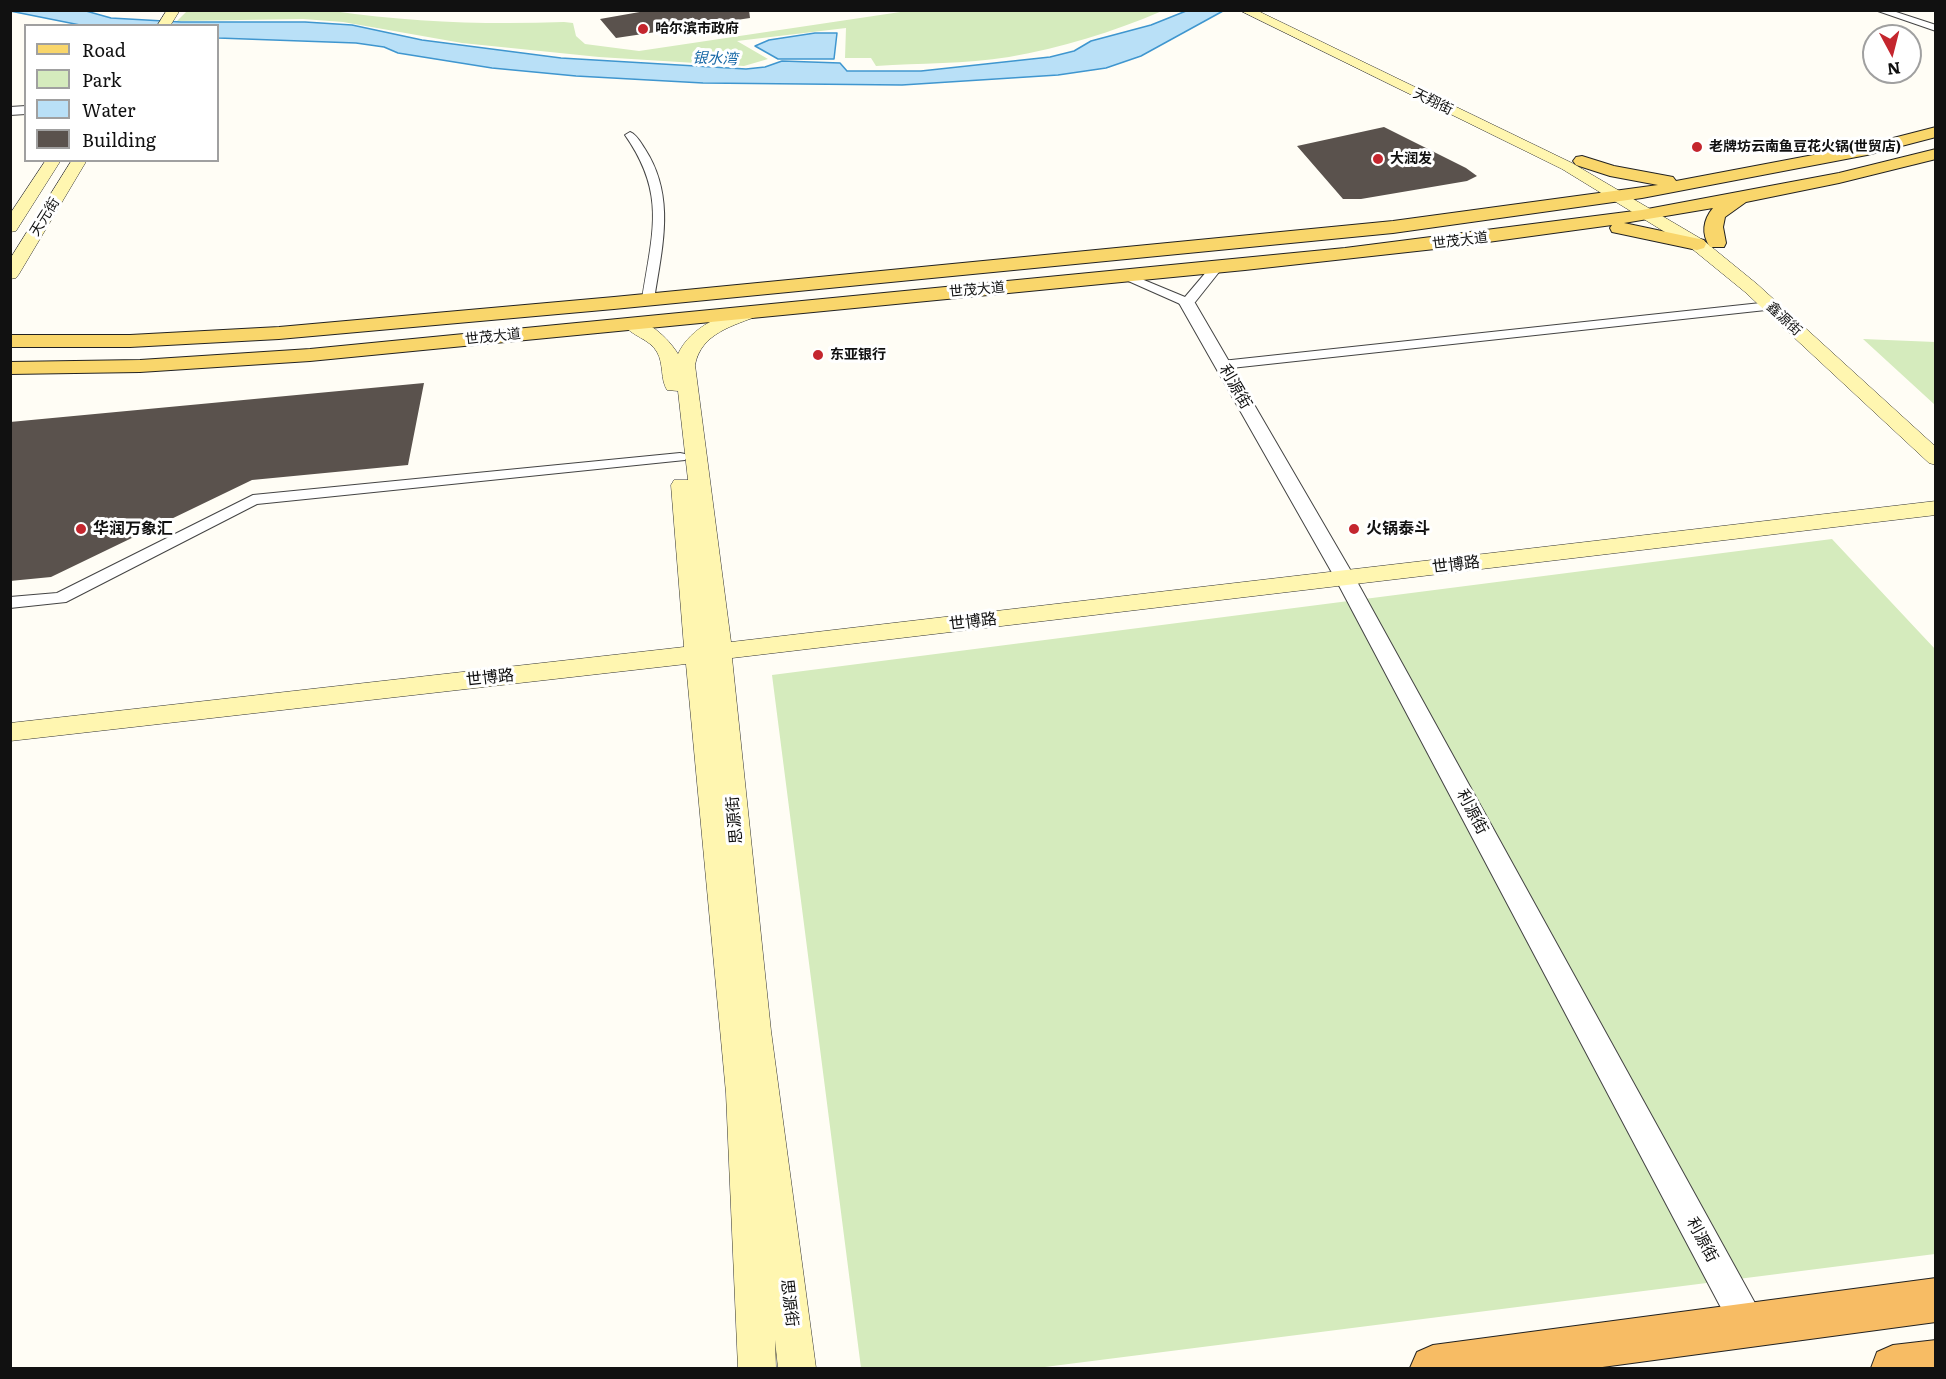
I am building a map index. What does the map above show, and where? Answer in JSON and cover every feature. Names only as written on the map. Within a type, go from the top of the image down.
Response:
[{"type":"highway","points":[[1433,1368],[1935,1300]]},
{"type":"highway","points":[[1893,1368],[1935,1362]]},
{"type":"main road","name":"天翔街","points":[[1245,10],[1642,193]]},
{"type":"main road","name":"天翔街","points":[[1266,10],[1574,163],[1620,196]]},
{"type":"main road","name":"世茂大道","points":[[10,341],[130,341],[279,333],[648,300],[1393,227],[1540,208],[1723,179],[1867,150],[1935,132]]},
{"type":"main road","name":"世茂大道","points":[[10,368],[140,366],[310,355],[1431,245],[1649,215],[1741,198],[1935,154]]},
{"type":"main road","name":"天元街","points":[[10,227],[53,162]]},
{"type":"main road","name":"天元街","points":[[10,274],[80,162]]},
{"type":"main road","points":[[1540,208],[1561,204],[1573,196],[1577,188],[1574,163],[1656,180],[1701,182],[1723,179]]},
{"type":"main road","name":"鑫源街","points":[[1642,193],[1717,243],[1935,437]]},
{"type":"main road","name":"鑫源街","points":[[1620,196],[1697,244],[1770,306],[1935,459]]},
{"type":"main road","points":[[1717,243],[1713,230],[1717,214],[1724,207],[1741,198]]},
{"type":"main road","points":[[1566,227],[1634,230],[1697,244]]},
{"type":"main road","name":"思源街","points":[[754,311],[704,332],[693,343],[685,359],[743,1093],[757,1368]]},
{"type":"main road","points":[[10,324],[47,341]]},
{"type":"main road","name":"思源街","points":[[632,324],[658,340],[668,351],[680,458],[708,646],[797,1368]]},
{"type":"main road","points":[[10,375],[60,368]]},
{"type":"main road","name":"世博路","points":[[1342,573],[1935,496]]},
{"type":"main road","name":"世博路","points":[[10,732],[708,646],[1935,508]]},
{"type":"main road","name":"世博路","points":[[10,715],[708,646]]},
{"type":"street","points":[[1879,10],[1935,28]]},
{"type":"street","points":[[630,135],[639,148],[658,190],[658,211],[648,300]]},
{"type":"street","points":[[1123,276],[1187,303],[1217,267]]},
{"type":"street","name":"利源街","points":[[1187,303],[1342,573],[1749,1326]]},
{"type":"street","points":[[1222,364],[1770,306]]},
{"type":"street","points":[[10,603],[60,598],[253,500],[680,458]]},
{"type":"green space","points":[[187,11],[333,11],[448,22],[573,23],[576,36],[585,44],[639,51],[907,11],[1162,11],[1087,38],[1009,57],[876,66],[871,58],[845,58],[846,28],[737,41],[768,59],[744,66],[599,57],[462,43],[343,22],[303,19],[177,21]]},
{"type":"green space","points":[[1863,339],[1935,342],[1935,405]]},
{"type":"green space","points":[[1832,539],[1935,649],[1935,1254],[1037,1368],[861,1368],[772,675]]},
{"type":"water","name":"银水湾","points":[[10,11],[86,11],[111,18],[181,22],[305,22],[352,25],[422,40],[561,58],[746,69],[765,67],[782,61],[840,63],[847,71],[921,71],[1050,57],[1074,51],[1091,41],[1151,25],[1186,11],[1223,11],[1141,56],[1106,68],[1058,75],[902,85],[703,83],[576,76],[492,68],[398,53],[384,47],[356,43],[219,38],[219,24],[75,24]]},
{"type":"water","points":[[815,33],[837,33],[834,59],[778,59],[755,46],[769,40]]},
{"type":"building","name":"哈尔滨市政府","points":[[651,10],[749,10],[750,18],[616,38],[600,19]]},
{"type":"building","name":"大润发","points":[[1384,127],[1466,168],[1477,176],[1467,181],[1361,199],[1343,199],[1297,146]]},
{"type":"building","name":"华润万象汇","points":[[424,383],[408,465],[252,480],[51,577],[10,581],[10,422]]},
{"type":"place","name":"哈尔滨市政府","points":[[643,29]]},
{"type":"place","name":"老牌坊云南鱼豆花火锅(世贸店)","points":[[1697,147]]},
{"type":"place","name":"大润发","points":[[1378,159]]},
{"type":"place","name":"东亚银行","points":[[818,355]]},
{"type":"place","name":"华润万象汇","points":[[81,529]]},
{"type":"place","name":"火锅泰斗","points":[[1354,529]]}]
